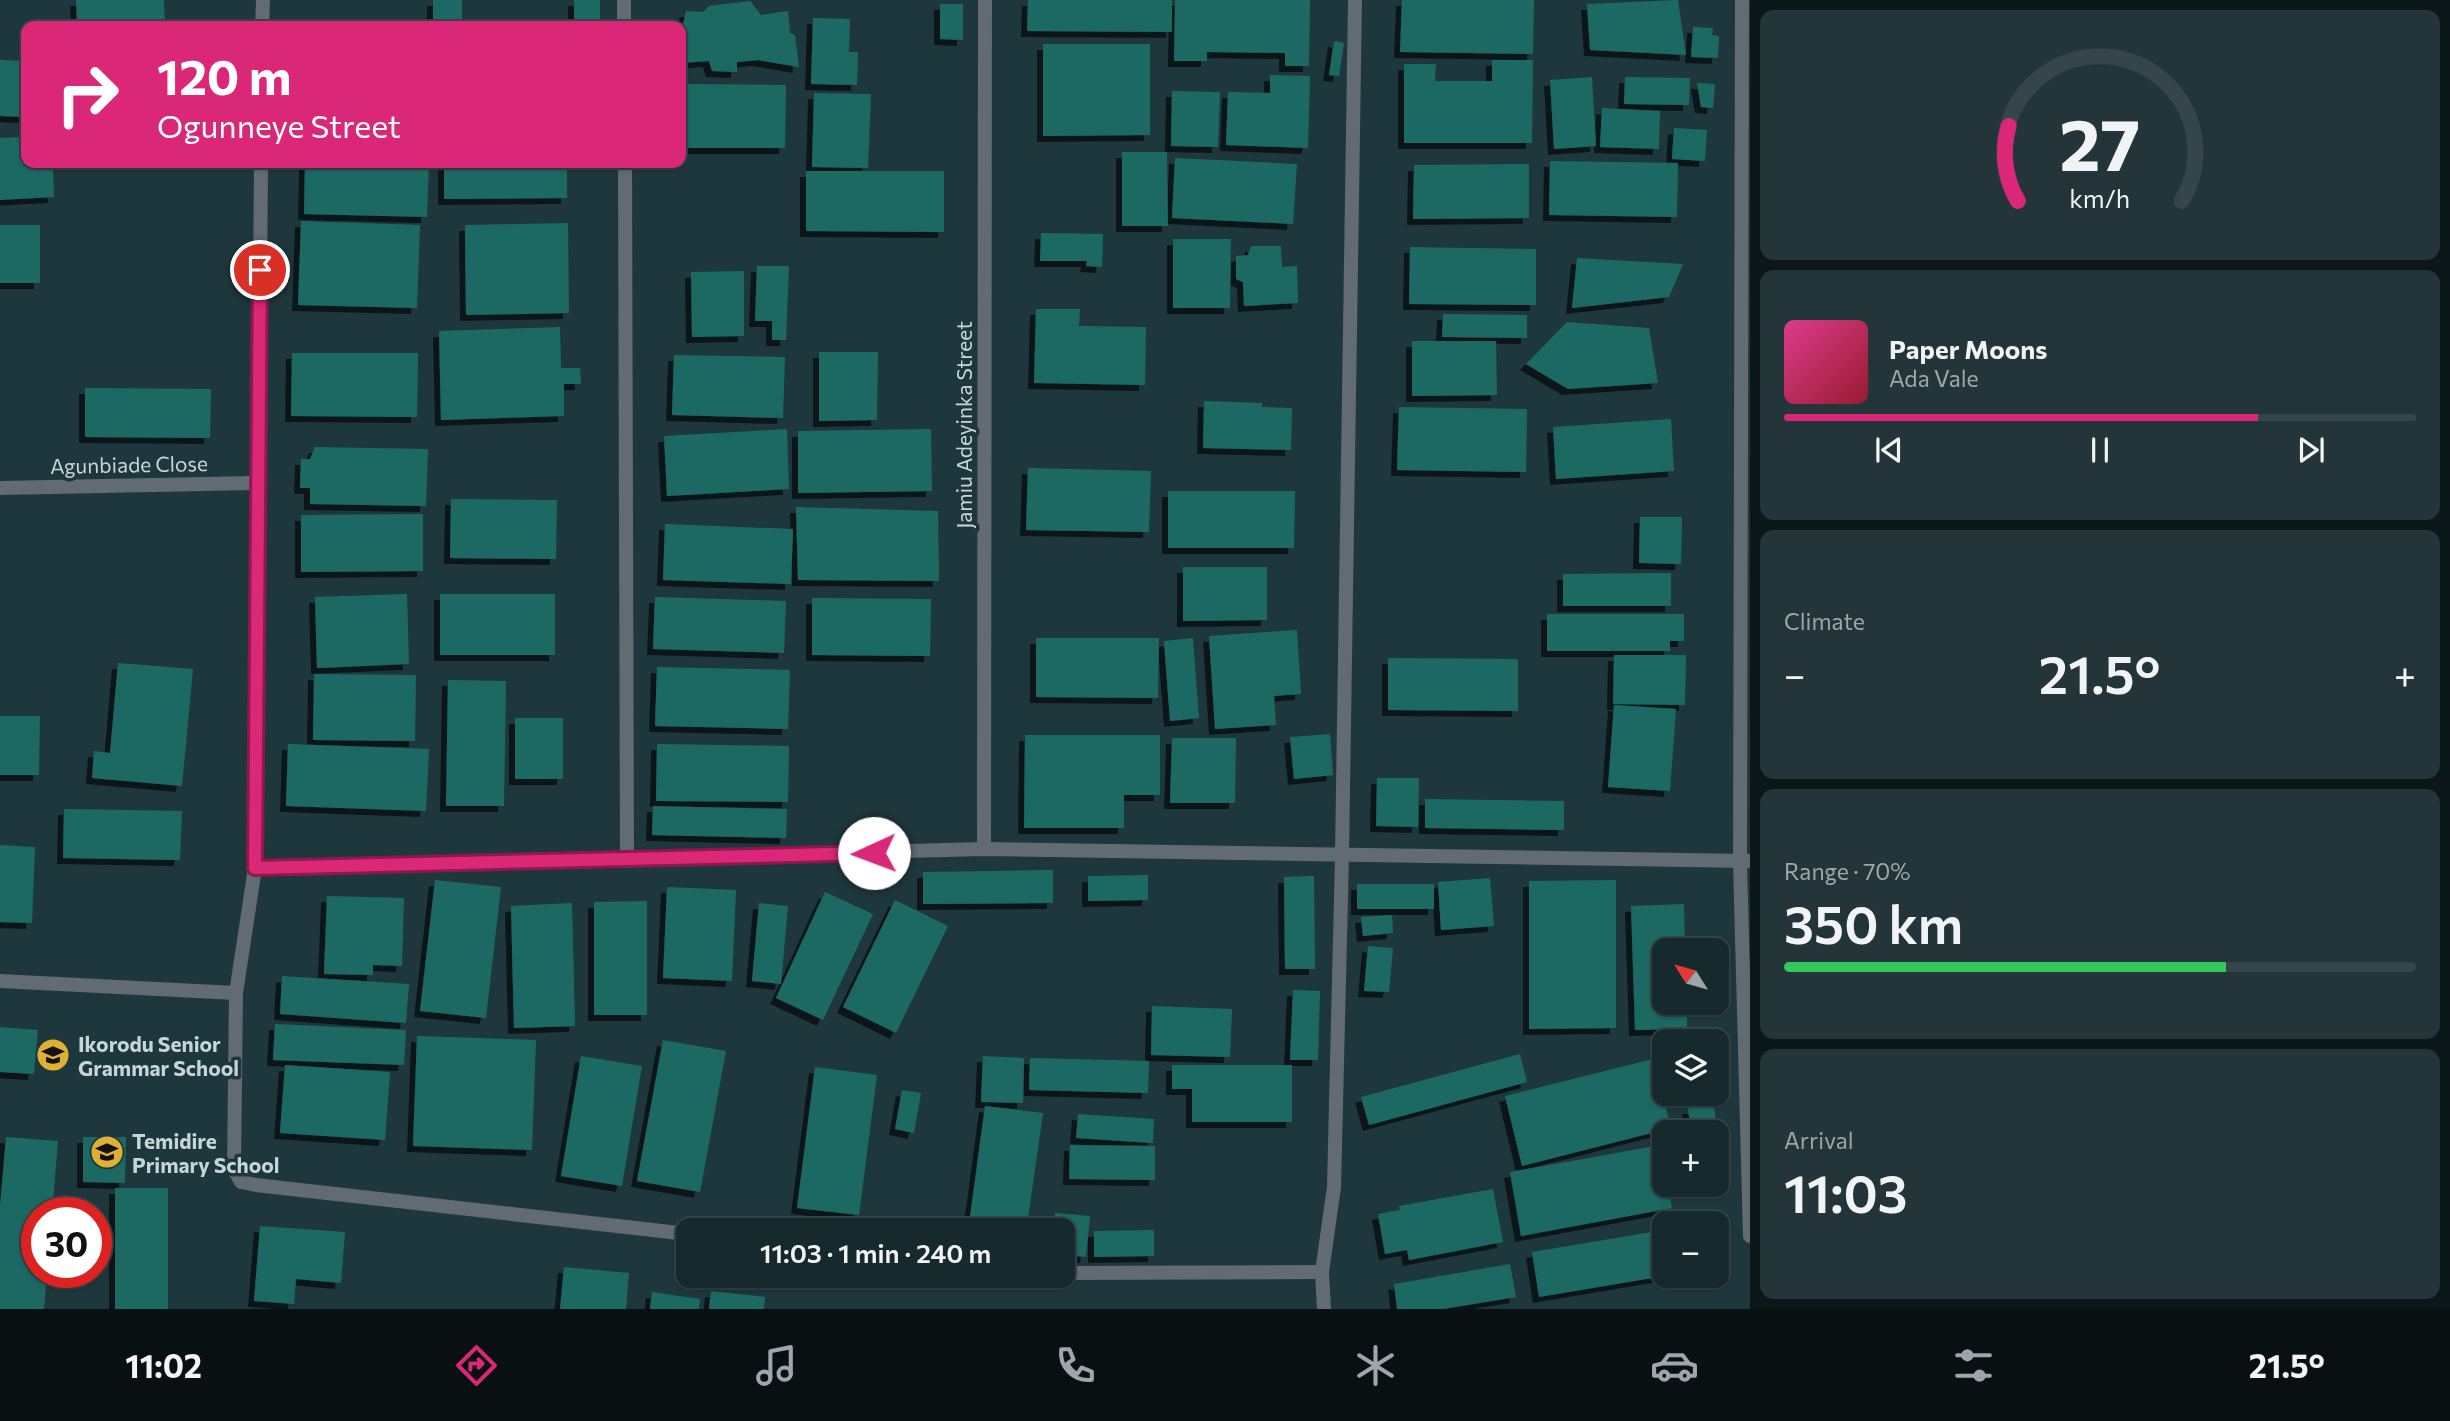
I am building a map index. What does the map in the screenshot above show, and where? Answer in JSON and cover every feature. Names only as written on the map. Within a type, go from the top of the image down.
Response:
[{"type":"street","points":[[262,0],[262,21]]},
{"type":"street","points":[[624,0],[624,21]]},
{"type":"street","name":"Jamiu Adeyinka Street","points":[[984,849],[985,0]]},
{"type":"street","points":[[1324,1309],[1322,1272],[1334,1187],[1342,855],[1355,0]]},
{"type":"street","points":[[1742,0],[1745,861],[1750,1236]]},
{"type":"street","points":[[261,168],[255,868],[236,992],[234,1169],[242,1182],[676,1233]]},
{"type":"street","points":[[625,168],[626,861]]},
{"type":"street","name":"Agunbiade Close","points":[[0,488],[258,483]]},
{"type":"street","points":[[255,868],[626,861],[984,849],[1745,861]]},
{"type":"street","points":[[0,981],[236,992]]},
{"type":"street","points":[[1075,1273],[1322,1272]]},
{"type":"building","points":[[76,0],[164,0],[165,21],[77,21]]},
{"type":"building","points":[[433,0],[462,0],[462,21],[433,21]]},
{"type":"building","points":[[574,0],[600,0],[600,19],[574,19]]},
{"type":"building","points":[[1028,0],[1172,0],[1172,32],[1027,31]]},
{"type":"building","points":[[1175,0],[1310,0],[1309,66],[1285,66],[1285,53],[1207,52],[1207,61],[1174,61]]},
{"type":"building","points":[[1402,0],[1534,0],[1533,54],[1400,52]]},
{"type":"building","points":[[1678,0],[1686,55],[1590,50],[1587,4]]},
{"type":"building","points":[[750,1],[761,15],[788,11],[790,33],[795,35],[799,67],[758,60],[737,62],[737,72],[712,71],[709,61],[686,63],[686,21],[684,21],[686,11],[703,12],[709,6]]},
{"type":"building","points":[[940,4],[963,4],[963,40],[940,39]]},
{"type":"building","points":[[813,18],[850,19],[849,52],[858,52],[857,85],[811,84]]},
{"type":"building","points":[[1693,27],[1713,28],[1712,35],[1719,36],[1718,58],[1691,57]]},
{"type":"building","points":[[1334,41],[1344,43],[1339,76],[1329,75]]},
{"type":"building","points":[[1043,44],[1150,44],[1150,135],[1043,136]]},
{"type":"building","points":[[0,60],[21,61],[21,117],[0,116]]},
{"type":"building","points":[[1492,60],[1533,60],[1532,143],[1404,143],[1404,64],[1436,64],[1435,81],[1492,81]]},
{"type":"building","points":[[1270,75],[1310,76],[1308,148],[1226,145],[1228,92],[1270,93]]},
{"type":"building","points":[[1592,77],[1596,146],[1554,149],[1550,80]]},
{"type":"building","points":[[1625,77],[1690,78],[1689,105],[1624,104]]},
{"type":"building","points":[[1697,83],[1715,84],[1713,108],[1701,107]]},
{"type":"building","points":[[686,84],[786,85],[785,148],[686,148]]},
{"type":"building","points":[[1172,91],[1220,92],[1218,147],[1171,146]]},
{"type":"building","points":[[814,93],[871,94],[868,168],[812,167]]},
{"type":"building","points":[[1602,108],[1660,111],[1659,149],[1600,147]]},
{"type":"building","points":[[1674,128],[1707,130],[1705,161],[1672,159]]},
{"type":"building","points":[[21,137],[21,168],[53,168],[54,197],[0,200],[0,138]]},
{"type":"building","points":[[1122,152],[1167,152],[1168,226],[1122,226]]},
{"type":"building","points":[[1175,158],[1297,164],[1293,224],[1172,218]]},
{"type":"building","points":[[1550,161],[1678,163],[1677,217],[1549,215]]},
{"type":"building","points":[[1529,164],[1529,218],[1413,219],[1414,165]]},
{"type":"building","points":[[305,168],[429,168],[427,217],[304,214]]},
{"type":"building","points":[[444,168],[567,168],[567,198],[444,199]]},
{"type":"building","points":[[806,171],[944,171],[944,232],[806,231]]},
{"type":"building","points":[[301,221],[420,225],[417,308],[298,305]]},
{"type":"building","points":[[568,223],[569,313],[466,315],[465,225]]},
{"type":"building","points":[[0,225],[40,225],[40,283],[0,283]]},
{"type":"building","points":[[1041,233],[1103,234],[1102,267],[1086,266],[1087,261],[1040,261]]},
{"type":"building","points":[[1173,239],[1231,239],[1230,308],[1173,308]]},
{"type":"building","points":[[1251,246],[1281,246],[1282,267],[1297,266],[1298,303],[1244,306],[1243,282],[1236,279],[1236,256],[1248,255]]},
{"type":"building","points":[[1410,247],[1536,249],[1536,305],[1409,304]]},
{"type":"building","points":[[1577,258],[1683,264],[1669,297],[1572,308]]},
{"type":"building","points":[[757,266],[789,266],[786,340],[772,340],[772,321],[755,321]]},
{"type":"building","points":[[744,271],[744,336],[692,337],[691,272]]},
{"type":"building","points":[[1036,309],[1080,309],[1079,326],[1146,327],[1145,385],[1034,383]]},
{"type":"building","points":[[1443,314],[1527,315],[1527,338],[1442,337]]},
{"type":"building","points":[[1567,322],[1649,328],[1658,383],[1568,389],[1526,364]]},
{"type":"building","points":[[560,327],[561,368],[580,368],[581,384],[564,384],[564,416],[441,420],[439,331]]},
{"type":"building","points":[[1412,341],[1496,341],[1497,395],[1412,396]]},
{"type":"building","points":[[819,352],[878,352],[877,420],[819,421]]},
{"type":"building","points":[[292,353],[418,353],[417,417],[291,416]]},
{"type":"building","points":[[674,355],[785,357],[783,418],[672,415]]},
{"type":"building","points":[[85,388],[211,389],[210,438],[85,437]]},
{"type":"building","points":[[1204,401],[1262,403],[1262,407],[1292,408],[1291,450],[1203,448]]},
{"type":"building","points":[[1399,407],[1527,409],[1526,472],[1397,470]]},
{"type":"building","points":[[1671,419],[1674,471],[1556,479],[1553,427]]},
{"type":"building","points":[[787,429],[789,489],[667,496],[664,436]]},
{"type":"building","points":[[931,429],[932,491],[798,493],[798,431]]},
{"type":"building","points":[[315,447],[428,449],[426,506],[310,504],[310,488],[300,488],[301,459],[310,459]]},
{"type":"building","points":[[1028,468],[1151,471],[1149,532],[1026,530]]},
{"type":"building","points":[[1168,491],[1295,491],[1294,548],[1168,548]]},
{"type":"building","points":[[451,499],[557,500],[556,559],[450,558]]},
{"type":"building","points":[[796,507],[938,511],[939,581],[798,580]]},
{"type":"building","points":[[423,514],[423,571],[301,572],[301,515]]},
{"type":"building","points":[[1640,517],[1682,517],[1681,564],[1639,563]]},
{"type":"building","points":[[665,524],[793,529],[791,584],[663,580]]},
{"type":"building","points":[[1183,567],[1267,567],[1267,620],[1183,621]]},
{"type":"building","points":[[1671,573],[1671,606],[1563,606],[1563,574]]},
{"type":"building","points":[[407,594],[409,664],[317,668],[315,597]]},
{"type":"building","points":[[440,594],[555,594],[555,655],[440,655]]},
{"type":"building","points":[[655,597],[786,601],[784,653],[653,649]]},
{"type":"building","points":[[812,598],[931,599],[930,656],[812,655]]},
{"type":"building","points":[[1547,614],[1684,614],[1684,641],[1670,641],[1670,651],[1547,651]]},
{"type":"building","points":[[1297,630],[1301,694],[1274,696],[1276,725],[1215,729],[1209,636]]},
{"type":"building","points":[[1036,638],[1159,638],[1158,698],[1036,697]]},
{"type":"building","points":[[1193,638],[1199,718],[1170,721],[1164,641]]},
{"type":"building","points":[[1614,655],[1686,655],[1685,705],[1613,704]]},
{"type":"building","points":[[1388,658],[1518,659],[1518,711],[1388,710]]},
{"type":"building","points":[[118,663],[193,669],[182,786],[92,778],[94,751],[110,753]]},
{"type":"building","points":[[657,667],[790,670],[788,729],[655,726]]},
{"type":"building","points":[[314,674],[416,675],[415,741],[313,740]]},
{"type":"building","points":[[448,680],[506,681],[504,806],[446,806]]},
{"type":"building","points":[[1614,705],[1676,709],[1670,791],[1608,787]]},
{"type":"building","points":[[0,716],[40,716],[39,775],[0,775]]},
{"type":"building","points":[[515,718],[563,718],[563,779],[515,779]]},
{"type":"building","points":[[1330,734],[1333,775],[1294,779],[1290,737]]},
{"type":"building","points":[[1025,735],[1160,735],[1160,795],[1124,795],[1124,828],[1024,828]]},
{"type":"building","points":[[1172,738],[1236,738],[1235,803],[1170,803]]},
{"type":"building","points":[[288,744],[429,749],[426,811],[286,806]]},
{"type":"building","points":[[657,744],[789,746],[788,802],[656,801]]},
{"type":"building","points":[[1377,778],[1419,778],[1418,827],[1376,826]]},
{"type":"building","points":[[1425,799],[1564,801],[1564,830],[1425,828]]},
{"type":"building","points":[[653,806],[787,809],[786,838],[652,835]]},
{"type":"building","points":[[64,809],[182,811],[180,860],[63,858]]},
{"type":"building","points":[[0,845],[35,847],[32,923],[0,922]]},
{"type":"building","points":[[1053,870],[1053,903],[923,904],[923,872]]},
{"type":"building","points":[[1148,875],[1148,900],[1088,901],[1088,876]]},
{"type":"building","points":[[1314,876],[1315,969],[1285,969],[1284,877]]},
{"type":"building","points":[[1490,878],[1494,926],[1441,930],[1438,882]]},
{"type":"building","points":[[435,880],[501,887],[486,1018],[420,1011]]},
{"type":"building","points":[[1616,880],[1616,1028],[1529,1029],[1529,881]]},
{"type":"building","points":[[1357,884],[1434,884],[1434,909],[1357,909]]},
{"type":"building","points":[[667,887],[736,890],[732,981],[663,978]]},
{"type":"building","points":[[825,892],[873,914],[823,1020],[776,998]]},
{"type":"building","points":[[327,896],[404,898],[402,966],[373,965],[373,975],[324,974]]},
{"type":"building","points":[[895,900],[948,926],[896,1033],[843,1007]]},
{"type":"building","points":[[647,901],[647,1015],[594,1015],[594,902]]},
{"type":"building","points":[[572,903],[575,1026],[514,1028],[511,906]]},
{"type":"building","points":[[759,903],[788,906],[781,984],[752,981]]},
{"type":"building","points":[[1684,904],[1685,938],[1652,938],[1652,1015],[1687,1015],[1687,1029],[1635,1030],[1631,906]]},
{"type":"building","points":[[1392,915],[1393,933],[1363,936],[1361,917]]},
{"type":"building","points":[[1368,946],[1393,948],[1389,992],[1364,991]]},
{"type":"building","points":[[282,976],[409,984],[406,1023],[280,1014]]},
{"type":"building","points":[[1293,990],[1320,991],[1318,1060],[1290,1060]]},
{"type":"building","points":[[1152,1006],[1232,1009],[1230,1057],[1151,1055]]},
{"type":"building","points":[[275,1024],[406,1030],[404,1065],[273,1060]]},
{"type":"building","points":[[0,1027],[38,1030],[34,1074],[0,1072]]},
{"type":"building","points":[[417,1036],[536,1040],[532,1150],[413,1146]]},
{"type":"building","points":[[663,1040],[726,1051],[700,1192],[637,1181]]},
{"type":"building","points":[[1520,1054],[1527,1082],[1369,1125],[1361,1097]]},
{"type":"building","points":[[581,1056],[642,1066],[622,1186],[561,1176]]},
{"type":"building","points":[[983,1056],[1024,1058],[1023,1103],[981,1102]]},
{"type":"building","points":[[1030,1058],[1149,1061],[1148,1093],[1029,1090]]},
{"type":"building","points":[[1652,1059],[1652,1106],[1665,1106],[1669,1120],[1652,1120],[1652,1133],[1522,1166],[1505,1096]]},
{"type":"building","points":[[285,1065],[390,1072],[385,1140],[280,1133]]},
{"type":"building","points":[[1172,1065],[1292,1065],[1292,1122],[1192,1122],[1192,1089],[1172,1089]]},
{"type":"building","points":[[815,1067],[877,1075],[859,1215],[797,1208]]},
{"type":"building","points":[[902,1090],[921,1093],[914,1133],[895,1129]]},
{"type":"building","points":[[985,1106],[1043,1113],[1028,1218],[970,1217]]},
{"type":"building","points":[[1714,1106],[1716,1120],[1690,1120],[1688,1108]]},
{"type":"building","points":[[1078,1114],[1154,1119],[1153,1143],[1076,1138]]},
{"type":"building","points":[[6,1137],[58,1141],[53,1197],[21,1197],[21,1288],[46,1288],[44,1309],[0,1309],[0,1206]]},
{"type":"building","points":[[83,1137],[126,1137],[125,1183],[83,1182]]},
{"type":"building","points":[[1070,1145],[1155,1146],[1155,1180],[1069,1179]]},
{"type":"building","points":[[1652,1147],[1652,1197],[1670,1197],[1672,1208],[1521,1236],[1510,1172]]},
{"type":"building","points":[[115,1188],[168,1188],[168,1309],[115,1309]]},
{"type":"building","points":[[1493,1189],[1503,1242],[1409,1260],[1407,1250],[1385,1254],[1378,1214],[1400,1210],[1399,1206]]},
{"type":"building","points":[[1055,1213],[1090,1216],[1086,1257],[1075,1256],[1075,1218],[1054,1218]]},
{"type":"building","points":[[260,1226],[345,1232],[341,1283],[296,1279],[294,1304],[254,1301]]},
{"type":"building","points":[[1154,1230],[1154,1256],[1094,1257],[1094,1231]]},
{"type":"building","points":[[1652,1232],[1652,1278],[1539,1297],[1532,1252]]},
{"type":"building","points":[[1510,1264],[1516,1297],[1443,1309],[1397,1309],[1394,1284]]},
{"type":"building","points":[[564,1267],[629,1273],[626,1309],[560,1309]]},
{"type":"building","points":[[711,1291],[765,1297],[764,1309],[709,1309]]},
{"type":"building","points":[[652,1292],[700,1299],[699,1309],[650,1309]]},
{"type":"place","name":"Ikorodu Senior Grammar School","points":[[53,1055]]},
{"type":"place","name":"Temidire Primary School","points":[[107,1152]]},
{"type":"route","points":[[260,270],[255,868],[874,853]]}]
